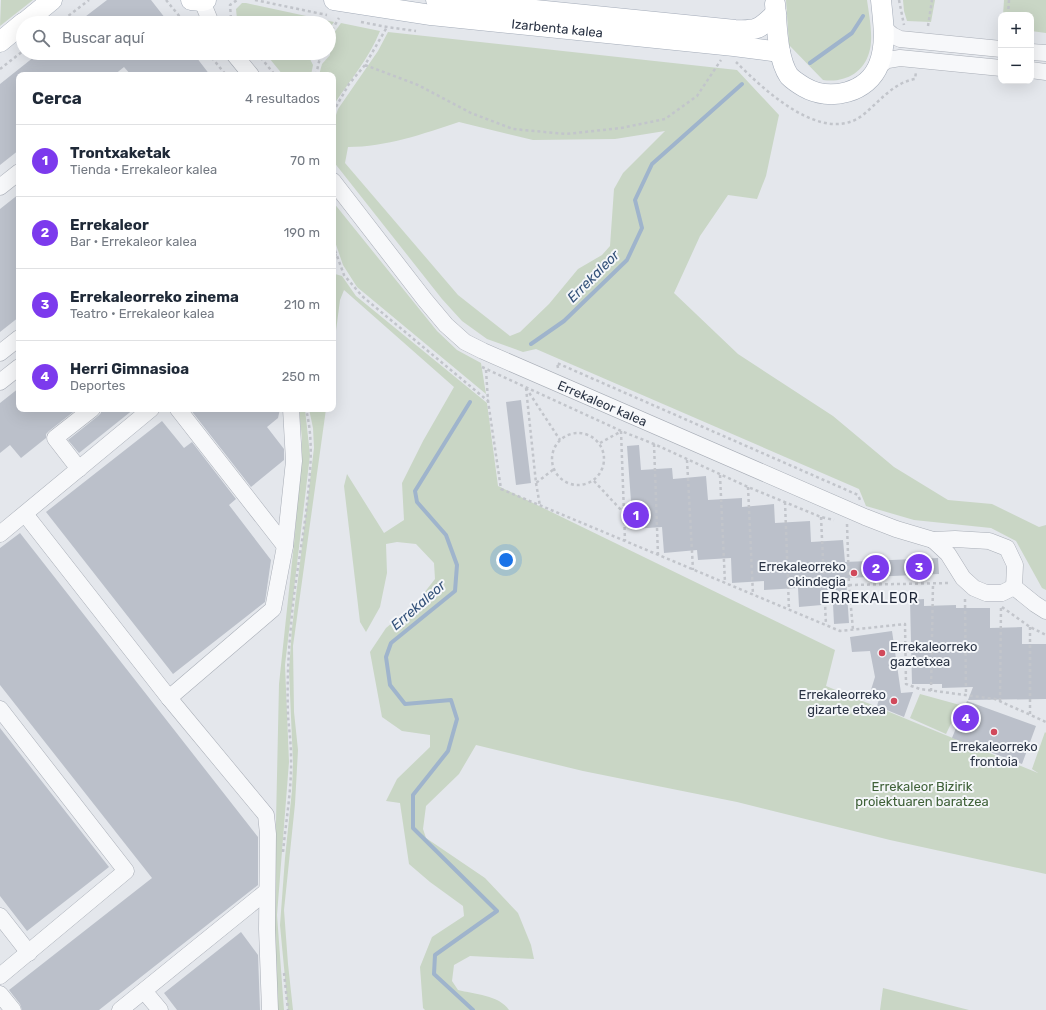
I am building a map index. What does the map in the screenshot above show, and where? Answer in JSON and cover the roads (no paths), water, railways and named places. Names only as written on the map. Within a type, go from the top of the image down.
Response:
[{"type":"main road","points":[[32,16],[52,0]]},
{"type":"main road","name":"Izarbenta kalea","points":[[436,0],[751,31],[759,28],[775,7]]},
{"type":"main road","points":[[775,7],[780,52],[784,65],[790,76],[808,89],[828,95],[847,92],[858,88],[867,81],[878,66],[882,54],[884,28],[881,0]]},
{"type":"main road","name":"Izarbenta kalea","points":[[337,9],[402,12],[728,52],[780,52]]},
{"type":"main road","points":[[0,42],[16,29]]},
{"type":"street","points":[[200,0],[208,16]]},
{"type":"street","points":[[884,28],[892,35],[900,39],[998,49]]},
{"type":"street","points":[[1034,52],[1046,54]]},
{"type":"street","points":[[878,66],[888,60],[900,58],[998,68]]},
{"type":"street","points":[[239,60],[249,72]]},
{"type":"street","points":[[1034,70],[1046,72]]},
{"type":"street","points":[[0,187],[16,174]]},
{"type":"street","name":"Errekaleor kalea","points":[[336,185],[425,300],[446,325],[465,342],[865,517],[896,529],[933,540],[955,539],[989,541],[1007,548],[1015,565],[1014,587],[1002,593],[986,593],[974,588],[962,578],[948,554],[933,540]]},
{"type":"street","points":[[0,353],[16,340]]},
{"type":"street","points":[[0,382],[16,369]]},
{"type":"street","points":[[79,469],[56,438],[88,412]]},
{"type":"street","points":[[0,534],[147,412]]},
{"type":"street","points":[[180,412],[285,546]]},
{"type":"street","points":[[169,698],[273,609],[285,546],[294,461],[291,412]]},
{"type":"street","points":[[25,514],[169,698],[266,815],[268,834],[267,929],[270,1010]]},
{"type":"street","points":[[1014,587],[1046,611]]},
{"type":"street","points":[[0,709],[126,871],[0,976]]},
{"type":"street","points":[[120,1010],[267,891]]},
{"type":"street","points":[[0,916],[29,952]]},
{"type":"street","points":[[144,991],[160,1010]]},
{"type":"street","points":[[0,994],[13,1010]]},
{"type":"waterway","points":[[810,63],[852,33],[863,16]]},
{"type":"waterway","name":"Errekaleor","points":[[531,344],[564,321],[627,260],[642,228],[635,200],[652,164],[742,84]]},
{"type":"waterway","name":"Errekaleor","points":[[470,402],[415,491],[417,502],[446,535],[457,565],[455,591],[391,643],[386,657],[390,685],[405,704],[451,700],[457,719],[448,751],[413,795],[413,828],[497,911],[435,955],[434,974],[473,1010]]},
{"type":"place","name":"Trontxaketak","points":[[636,515]]},
{"type":"place","name":"Errekaleorreko zinema","points":[[919,567]]},
{"type":"place","name":"Errekaleor","points":[[876,568]]},
{"type":"place","name":"Errekaleorreko okindegia","points":[[854,573]]},
{"type":"place","name":"Errekaleorreko gaztetxea","points":[[882,653]]},
{"type":"place","name":"Errekaleorreko gizarte etxea","points":[[894,701]]},
{"type":"place","name":"Herri Gimnasioa","points":[[966,718]]},
{"type":"place","name":"Errekaleorreko frontoia","points":[[994,732]]},
{"type":"district","name":"ERREKALEOR","points":[[870,598]]},
{"type":"park label","name":"Errekaleor Bizirik proiektuaren baratzea","points":[[922,794]]}]
